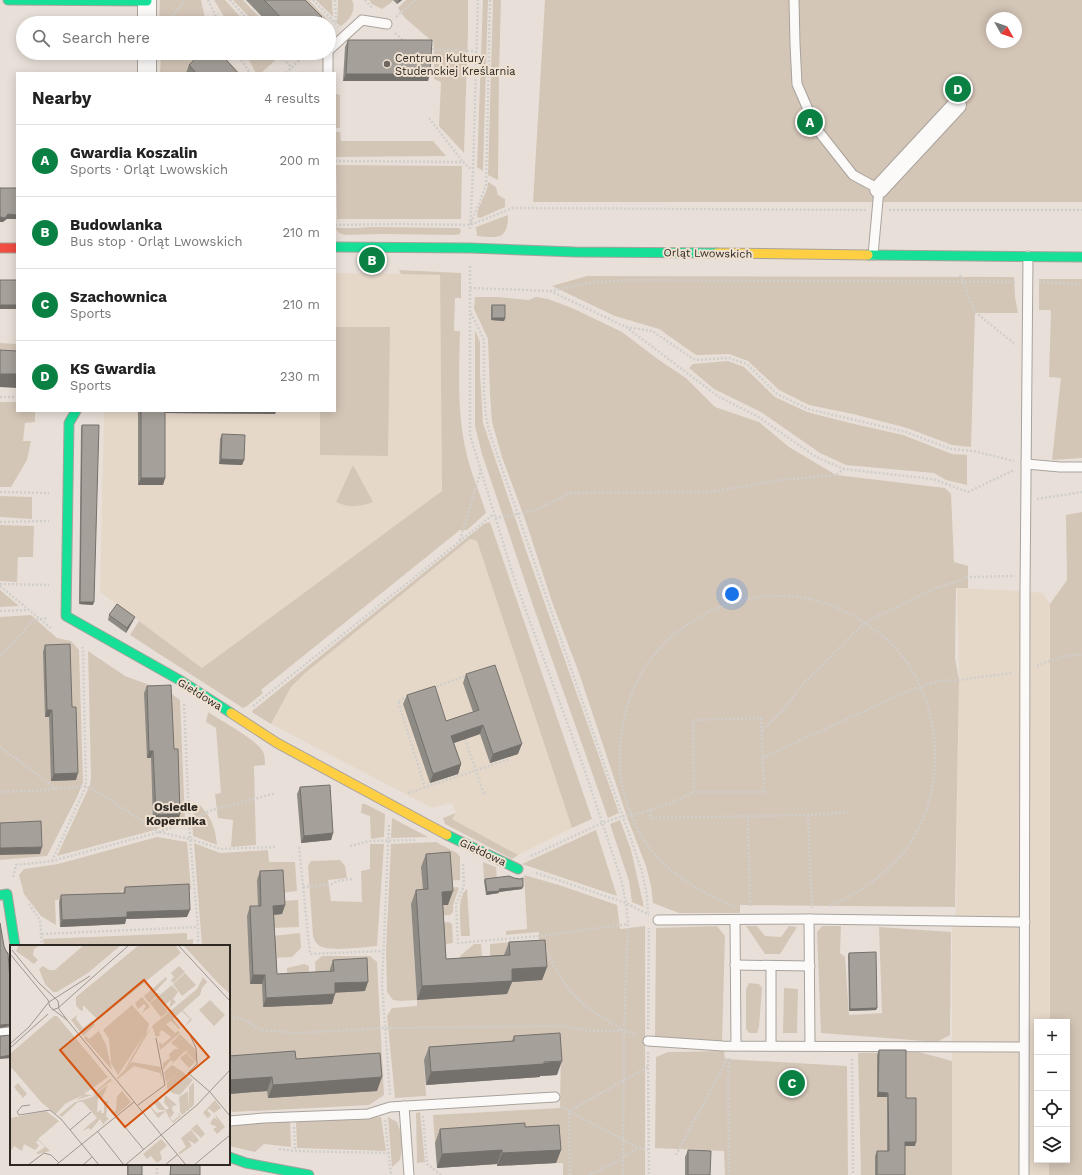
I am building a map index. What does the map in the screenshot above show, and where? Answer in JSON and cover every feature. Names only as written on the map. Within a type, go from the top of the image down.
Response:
[{"type":"street","points":[[8,0],[147,0],[147,16]]},
{"type":"street","points":[[147,60],[147,72]]},
{"type":"street","points":[[879,189],[957,105]]},
{"type":"street","name":"Orląt Lwowskich","points":[[336,247],[470,248],[567,252],[1082,257]]},
{"type":"street","points":[[0,248],[16,248]]},
{"type":"street","points":[[66,616],[69,423],[75,412]]},
{"type":"street","name":"Giełdowa","points":[[66,616],[183,682],[277,743],[456,840],[514,867]]},
{"type":"street","points":[[3,894],[15,945]]},
{"type":"street","points":[[230,1158],[246,1163],[309,1175]]},
{"type":"lane","points":[[794,0],[797,84],[816,128],[853,175],[879,189],[873,255]]},
{"type":"lane","points":[[336,44],[362,20],[387,24]]},
{"type":"lane","points":[[328,60],[328,72]]},
{"type":"lane","points":[[1024,1175],[1025,576],[1028,256]]},
{"type":"lane","points":[[1026,464],[1082,467]]},
{"type":"lane","points":[[658,920],[735,920],[810,915],[1025,922]]},
{"type":"lane","points":[[810,915],[810,1046]]},
{"type":"lane","points":[[733,1046],[735,920]]},
{"type":"lane","points":[[735,965],[810,966]]},
{"type":"lane","points":[[771,966],[771,1046]]},
{"type":"lane","points":[[0,1033],[10,1032]]},
{"type":"lane","points":[[648,1041],[733,1046],[1024,1047]]},
{"type":"lane","points":[[230,1121],[264,1118],[368,1114],[390,1107],[553,1097]]},
{"type":"lane","points":[[404,1106],[409,1175]]},
{"type":"path","points":[[172,16],[185,0]]},
{"type":"path","points":[[208,0],[216,16]]},
{"type":"path","points":[[230,0],[245,16]]},
{"type":"path","points":[[313,0],[328,16]]},
{"type":"path","points":[[335,0],[336,16]]},
{"type":"path","points":[[365,0],[406,43]]},
{"type":"path","points":[[387,24],[415,0]]},
{"type":"path","points":[[470,225],[478,0]]},
{"type":"path","points":[[470,225],[486,186],[490,0]]},
{"type":"path","points":[[336,24],[346,35]]},
{"type":"path","points":[[426,43],[432,43],[433,50],[476,51]]},
{"type":"path","points":[[242,60],[249,72]]},
{"type":"path","points":[[285,60],[292,68]]},
{"type":"path","points":[[287,72],[300,60]]},
{"type":"path","points":[[429,118],[473,171]]},
{"type":"path","points":[[336,161],[464,162]]},
{"type":"path","points":[[336,225],[470,225],[513,208],[1082,210]]},
{"type":"path","points":[[470,267],[470,435],[514,578],[585,771],[622,879],[628,924],[624,1030],[623,1175]]},
{"type":"path","points":[[959,272],[975,312],[1027,354]]},
{"type":"path","points":[[470,288],[550,291],[590,283],[627,280],[1028,282],[1082,284]]},
{"type":"path","points":[[550,291],[626,327],[719,397],[756,416],[816,457],[844,469],[933,479],[968,492],[1026,464]]},
{"type":"path","points":[[470,311],[484,340],[484,394],[489,430],[642,872],[647,896],[649,928]]},
{"type":"path","points":[[626,327],[652,331],[695,360],[729,358],[747,364],[777,394],[808,409],[906,432],[951,449],[974,451],[1026,464]]},
{"type":"path","points":[[0,397],[16,397]]},
{"type":"path","points":[[460,540],[481,469]]},
{"type":"path","points":[[495,518],[536,510],[570,493],[711,492],[781,480],[836,475],[844,469]]},
{"type":"path","points":[[0,492],[68,493]]},
{"type":"path","points":[[1026,501],[1082,492]]},
{"type":"path","points":[[238,718],[494,514]]},
{"type":"path","points":[[0,522],[67,520]]},
{"type":"path","points":[[762,730],[783,710],[803,684],[864,623],[931,590],[969,577],[1025,576]]},
{"type":"path","points":[[0,584],[66,585]]},
{"type":"path","points":[[739,908],[718,900],[676,874],[658,858],[646,843],[636,826],[620,778],[619,752],[626,707],[636,683],[651,658],[672,637],[688,624],[712,611],[754,597],[775,595],[814,599],[831,605],[852,615],[885,638],[910,666],[928,706],[932,724],[935,747],[935,767],[932,791],[914,837],[902,854],[885,872],[841,901],[827,907]]},
{"type":"path","points":[[0,611],[29,610]]},
{"type":"path","points":[[0,656],[34,620],[66,616]]},
{"type":"path","points":[[52,861],[86,786],[84,649],[81,644]]},
{"type":"path","points":[[762,758],[908,691],[920,687],[939,681],[959,680],[1025,671],[1050,660],[1073,654],[1082,655]]},
{"type":"path","points":[[433,688],[474,673]]},
{"type":"path","points":[[183,682],[190,839],[198,927],[198,945]]},
{"type":"path","points":[[412,696],[398,701],[425,787]]},
{"type":"path","points":[[514,867],[602,823],[669,804],[694,792],[764,792],[761,718],[693,720],[694,792]]},
{"type":"path","points":[[465,739],[484,794]]},
{"type":"path","points":[[0,747],[58,789]]},
{"type":"path","points":[[391,1175],[384,1117],[390,1107],[382,984],[388,803],[425,787],[510,759]]},
{"type":"path","points":[[0,792],[86,786],[98,792],[159,832],[190,839],[221,850],[275,847]]},
{"type":"path","points":[[3,894],[16,865],[52,861],[159,832],[189,821],[212,810],[276,793]]},
{"type":"path","points":[[650,810],[651,818],[808,815],[851,812]]},
{"type":"path","points":[[808,815],[810,915]]},
{"type":"path","points":[[748,816],[750,910]]},
{"type":"path","points":[[350,846],[368,841],[418,840]]},
{"type":"path","points":[[299,847],[310,954],[383,951]]},
{"type":"path","points":[[463,862],[464,886],[456,904],[458,943],[539,936],[628,924]]},
{"type":"path","points":[[514,867],[626,903],[658,920]]},
{"type":"path","points":[[14,872],[16,878]]},
{"type":"path","points":[[303,887],[332,884],[338,880],[352,880]]},
{"type":"path","points":[[26,902],[40,920],[42,945]]},
{"type":"path","points":[[42,934],[198,927]]},
{"type":"path","points":[[539,936],[554,966],[574,995],[585,1005],[604,1018],[624,1030],[648,1041]]},
{"type":"path","points":[[230,1019],[240,1018],[262,1030],[298,1033],[386,1028],[563,1026],[591,1031],[624,1030]]},
{"type":"path","points":[[676,1155],[733,1046]]},
{"type":"path","points":[[729,1175],[728,1076],[733,1046]]},
{"type":"path","points":[[851,1046],[853,1175]]},
{"type":"path","points":[[569,1111],[648,1067]]},
{"type":"path","points":[[553,1097],[569,1111],[639,1148],[648,1150]]},
{"type":"path","points":[[422,1105],[427,1164],[441,1175]]},
{"type":"path","points":[[569,1111],[570,1175]]},
{"type":"path","points":[[293,1117],[295,1151]]},
{"type":"path","points":[[272,1148],[295,1151],[388,1153]]},
{"type":"path","points":[[590,1175],[639,1148]]},
{"type":"shaded area","points":[[160,0],[201,0],[204,16],[159,16]]},
{"type":"shaded area","points":[[214,0],[225,0],[240,16],[224,16]]},
{"type":"shaded area","points":[[233,0],[243,0],[258,16],[248,16]]},
{"type":"shaded area","points":[[294,0],[309,0],[324,16],[309,16]]},
{"type":"shaded area","points":[[316,0],[332,0],[332,16]]},
{"type":"shaded area","points":[[338,0],[352,0],[354,8],[347,21],[341,26],[337,23]]},
{"type":"shaded area","points":[[369,0],[393,0],[382,9],[372,4]]},
{"type":"shaded area","points":[[406,0],[468,0],[464,153],[439,126],[441,82],[434,79],[434,43],[405,18],[398,8]]},
{"type":"shaded area","points":[[483,0],[488,0],[483,171],[477,167]]},
{"type":"shaded area","points":[[493,0],[501,0],[498,180],[488,175]]},
{"type":"shaded area","points":[[545,0],[1082,0],[1082,202],[533,202]]},
{"type":"shaded area","points":[[161,60],[227,60],[239,72],[160,72]]},
{"type":"shaded area","points":[[249,60],[276,60],[262,72],[255,72]]},
{"type":"shaded area","points":[[336,94],[340,95],[340,128],[336,128]]},
{"type":"shaded area","points":[[336,132],[340,132],[341,141],[433,141],[446,156],[336,157]]},
{"type":"shaded area","points":[[336,165],[462,166],[461,219],[337,219]]},
{"type":"shaded area","points":[[488,182],[496,187],[498,195],[505,199],[505,207],[480,218],[477,217],[477,212],[488,187]]},
{"type":"shaded area","points":[[508,215],[506,229],[500,236],[477,236],[476,227]]},
{"type":"shaded area","points":[[336,228],[459,228],[461,230],[460,234],[455,235],[345,235],[339,233],[336,229]]},
{"type":"shaded area","points":[[399,270],[461,273],[461,298],[455,298],[454,331],[460,331],[459,391],[461,421],[468,459],[486,513],[467,530],[460,530],[261,690],[263,693],[243,708],[130,635],[139,621],[202,668],[442,491],[440,275],[401,274]]},
{"type":"shaded area","points":[[336,273],[440,274],[442,491],[202,668],[100,592],[104,412],[336,412]]},
{"type":"shaded area","points":[[587,276],[1014,277],[1015,297],[1018,313],[975,313],[971,447],[952,445],[907,428],[853,414],[809,405],[779,390],[748,361],[729,354],[696,355],[659,329],[615,316],[552,286]]},
{"type":"shaded area","points":[[1039,279],[1082,279],[1082,458],[1052,460],[1061,378],[1049,377],[1051,310],[1039,310]]},
{"type":"shaded area","points":[[475,297],[497,297],[529,300],[536,297],[548,299],[572,308],[622,332],[686,378],[715,407],[759,422],[789,447],[836,475],[945,488],[951,494],[954,562],[968,566],[968,588],[956,588],[955,658],[959,680],[955,907],[740,905],[740,913],[679,913],[653,903],[646,866],[627,817],[579,673],[552,602],[527,525],[502,457],[492,422],[488,339],[474,309]]},
{"type":"shaded area","points":[[336,327],[390,327],[388,456],[320,455],[320,412],[336,412]]},
{"type":"shaded area","points":[[475,330],[480,342],[483,423],[527,553],[619,813],[608,818],[536,614],[482,454],[475,426]]},
{"type":"shaded area","points":[[0,343],[16,344],[16,364],[0,364]]},
{"type":"shaded area","points":[[728,361],[744,367],[775,397],[807,412],[903,435],[952,454],[967,455],[967,485],[946,480],[934,473],[846,465],[820,453],[761,412],[714,389],[689,368],[693,364]]},
{"type":"shaded area","points":[[0,402],[16,402],[16,412],[35,412],[35,422],[25,423],[23,441],[31,441],[27,460],[11,487],[0,487]]},
{"type":"shaded area","points":[[353,465],[373,502],[354,506],[336,502]]},
{"type":"shaded area","points":[[0,496],[32,497],[32,519],[0,517]]},
{"type":"shaded area","points":[[1082,512],[1082,1175],[1049,1175],[1049,1163],[1070,1163],[1070,1019],[1050,1019],[1050,604],[1067,580],[1066,515]]},
{"type":"shaded area","points":[[490,522],[592,819],[572,828],[477,541],[470,539],[304,674],[291,687],[271,724],[252,711],[484,524]]},
{"type":"shaded area","points":[[0,525],[34,526],[33,557],[18,557],[17,582],[0,581]]},
{"type":"shaded area","points":[[470,539],[477,541],[572,828],[518,855],[452,819],[456,813],[452,803],[432,808],[271,724],[291,687],[304,674]]},
{"type":"shaded area","points":[[957,588],[1043,593],[1050,604],[1050,1019],[1034,1019],[1034,1163],[1049,1163],[1049,1175],[952,1175],[952,931],[956,910],[959,680]]},
{"type":"shaded area","points":[[0,590],[19,606],[0,607]]},
{"type":"shaded area","points":[[31,615],[57,638],[71,641],[79,650],[83,782],[47,856],[0,860],[0,617]]},
{"type":"shaded area","points":[[88,651],[125,676],[169,692],[180,700],[185,819],[151,831],[57,856],[90,785]]},
{"type":"shaded area","points":[[208,712],[237,730],[258,746],[264,753],[265,765],[254,766],[256,845],[231,847],[233,820],[218,818],[215,794],[221,793],[216,728],[206,722]]},
{"type":"shaded area","points":[[362,804],[385,814],[384,837],[371,839],[370,816],[361,813]]},
{"type":"shaded area","points":[[200,805],[212,824],[217,845],[193,836],[192,817]]},
{"type":"shaded area","points":[[456,813],[452,819],[518,855],[512,859],[445,824],[443,818]]},
{"type":"shaded area","points":[[392,818],[428,837],[391,838]]},
{"type":"shaded area","points":[[620,820],[631,850],[644,907],[632,902],[629,881],[610,824]]},
{"type":"shaded area","points":[[596,830],[617,896],[522,864]]},
{"type":"shaded area","points":[[157,837],[187,842],[191,889],[121,891],[122,896],[55,900],[56,925],[41,916],[24,894],[19,875],[24,869],[58,864]]},
{"type":"shaded area","points":[[436,842],[457,853],[460,857],[460,880],[447,881],[423,903],[411,904],[417,1000],[393,1000],[387,992],[386,950],[391,844]]},
{"type":"shaded area","points":[[194,843],[220,853],[268,850],[269,862],[295,862],[297,891],[281,893],[281,901],[298,900],[299,927],[271,928],[271,936],[300,933],[301,948],[292,957],[272,958],[273,983],[287,983],[287,968],[304,964],[309,966],[308,981],[316,981],[315,962],[322,956],[370,956],[377,962],[384,1095],[369,1105],[232,1112],[230,1109],[230,945],[202,945]]},
{"type":"shaded area","points":[[370,844],[384,844],[377,946],[339,949],[324,948],[315,942],[313,936],[308,866],[311,861],[340,860],[345,866],[347,878],[328,880],[331,901],[362,902],[361,871],[370,869]]},
{"type":"shaded area","points":[[483,862],[496,867],[497,879],[484,881]]},
{"type":"shaded area","points":[[524,875],[559,885],[617,905],[620,929],[645,926],[645,1175],[563,1175],[563,1163],[556,1163],[554,1139],[520,1137],[435,1143],[433,1115],[560,1108],[561,1046],[509,1049],[424,1061],[426,1096],[395,1098],[387,1016],[392,1008],[417,1006],[417,1000],[507,994],[507,983],[539,941],[539,932],[506,935],[506,931],[527,929]]},
{"type":"shaded area","points":[[447,888],[459,888],[453,905],[453,912],[450,915],[438,916],[437,905]]},
{"type":"shaded area","points":[[467,889],[470,936],[461,936],[460,904],[461,898]]},
{"type":"shaded area","points":[[449,922],[452,924],[453,943],[439,945],[438,923]]},
{"type":"shaded area","points":[[717,926],[725,936],[722,1041],[655,1037],[656,928]]},
{"type":"shaded area","points":[[746,926],[757,926],[765,936],[781,937],[789,926],[797,927],[780,954],[765,954]]},
{"type":"shaded area","points":[[822,926],[841,926],[840,953],[845,957],[849,1015],[882,1013],[879,927],[951,932],[950,1035],[937,1042],[821,1033],[817,932]]},
{"type":"shaded area","points":[[187,933],[187,940],[193,939],[193,945],[44,945],[43,939]]},
{"type":"shaded area","points":[[513,942],[516,944],[490,969],[490,944]]},
{"type":"shaded area","points":[[474,944],[481,944],[483,969],[462,971],[460,956]]},
{"type":"shaded area","points":[[749,983],[759,984],[762,988],[759,1027],[757,1033],[749,1033],[746,1029],[746,989]]},
{"type":"shaded area","points":[[784,988],[798,989],[797,1033],[783,1033]]},
{"type":"shaded area","points":[[724,1051],[725,1059],[847,1066],[848,1175],[725,1175],[724,1151],[655,1148],[656,1057],[668,1052]]},
{"type":"shaded area","points":[[919,1052],[952,1061],[952,1175],[861,1175],[858,1053]]},
{"type":"shaded area","points":[[420,1112],[425,1162],[417,1163],[416,1113]]},
{"type":"shaded area","points":[[381,1117],[386,1151],[297,1148],[296,1122]]},
{"type":"shaded area","points":[[388,1117],[397,1122],[402,1135],[400,1160],[392,1167]]},
{"type":"shaded area","points":[[290,1121],[291,1147],[264,1144],[255,1152],[230,1146],[230,1124]]},
{"type":"building","points":[[264,0],[305,0],[321,16],[279,16]]},
{"type":"building","name":"Centrum Kultury Studenckiej Kreślarnia","points":[[348,40],[432,40],[430,74],[346,74]]},
{"type":"building","points":[[194,60],[226,60],[237,72],[195,72],[189,65]]},
{"type":"building","points":[[0,188],[16,188],[16,215],[8,214],[5,218],[0,217]]},
{"type":"building","points":[[0,280],[16,280],[16,305],[0,305]]},
{"type":"building","points":[[492,305],[505,305],[505,318],[492,318]]},
{"type":"building","points":[[0,350],[16,351],[16,374],[0,374]]},
{"type":"building","points":[[141,412],[165,412],[165,478],[141,478]]},
{"type":"building","points":[[82,425],[99,425],[94,602],[80,602]]},
{"type":"building","points":[[222,434],[245,435],[244,460],[221,459]]},
{"type":"building","points":[[117,604],[135,617],[127,628],[109,615]]},
{"type":"building","points":[[70,644],[72,707],[76,707],[78,773],[54,774],[52,710],[47,710],[45,645]]},
{"type":"building","points":[[495,665],[522,744],[493,754],[483,725],[468,730],[451,736],[461,764],[433,774],[407,695],[435,686],[446,721],[479,710],[466,674]]},
{"type":"building","points":[[171,685],[174,749],[178,749],[180,814],[156,815],[153,751],[149,751],[147,686]]},
{"type":"building","points":[[330,785],[333,833],[304,836],[300,787]]},
{"type":"building","points":[[41,821],[42,847],[0,848],[0,823]]},
{"type":"building","points":[[450,852],[453,891],[442,892],[446,959],[510,955],[509,942],[545,940],[547,967],[512,969],[512,981],[422,986],[416,890],[428,889],[426,854]]},
{"type":"building","points":[[283,870],[285,905],[273,906],[277,974],[334,971],[333,960],[367,958],[368,982],[335,983],[335,994],[266,998],[265,975],[253,975],[250,906],[261,906],[260,871]]},
{"type":"building","points":[[509,876],[520,879],[523,878],[523,887],[499,889],[500,891],[487,892],[485,879]]},
{"type":"building","points":[[189,884],[190,910],[127,912],[127,917],[62,920],[61,895],[125,893],[125,887]]},
{"type":"building","points":[[0,923],[4,946],[8,953],[10,980],[10,1024],[0,1025]]},
{"type":"building","points":[[876,952],[877,1008],[850,1009],[849,953]]},
{"type":"building","points":[[560,1033],[562,1061],[544,1062],[544,1064],[431,1072],[429,1047],[514,1041],[514,1036]]},
{"type":"building","points":[[10,1035],[10,1055],[0,1057],[0,1036]]},
{"type":"building","points":[[879,1050],[906,1050],[906,1098],[916,1098],[916,1142],[905,1142],[905,1175],[877,1175],[877,1151],[889,1151],[888,1093],[878,1092]]},
{"type":"building","points":[[295,1051],[296,1059],[380,1053],[382,1077],[273,1085],[272,1077],[230,1080],[230,1056]]},
{"type":"building","points":[[525,1123],[525,1127],[559,1125],[561,1150],[502,1153],[502,1150],[442,1154],[440,1129]]},
{"type":"building","points":[[688,1150],[711,1151],[710,1175],[688,1175]]},
{"type":"building","points":[[128,1165],[142,1165],[142,1175],[128,1175]]},
{"type":"building","points":[[171,1165],[200,1165],[200,1175],[170,1175]]},
{"type":"traffic: fast","points":[[8,0],[147,0]]},
{"type":"traffic: fast","points":[[336,247],[470,248],[575,252],[717,253]]},
{"type":"traffic: fast","points":[[868,255],[1082,257]]},
{"type":"traffic: fast","points":[[75,412],[69,423],[66,616],[183,682],[231,713]]},
{"type":"traffic: fast","points":[[447,835],[518,869]]},
{"type":"traffic: fast","points":[[0,895],[7,894],[15,945]]},
{"type":"traffic: fast","points":[[230,1157],[246,1163],[309,1175]]},
{"type":"traffic: slow","points":[[717,253],[868,255]]},
{"type":"traffic: slow","points":[[231,713],[277,743],[447,835]]},
{"type":"traffic: jam","points":[[0,248],[16,248]]},
{"type":"place","name":"Centrum Kultury Studenckiej Kreślarnia","points":[[387,64]]},
{"type":"place","name":"KS Gwardia","points":[[958,89]]},
{"type":"place","name":"Gwardia Koszalin","points":[[810,122]]},
{"type":"place","name":"Budowlanka","points":[[372,260]]},
{"type":"place","name":"Szachownica","points":[[792,1083]]},
{"type":"district","name":"Osiedle Kopernika","points":[[176,814]]}]
